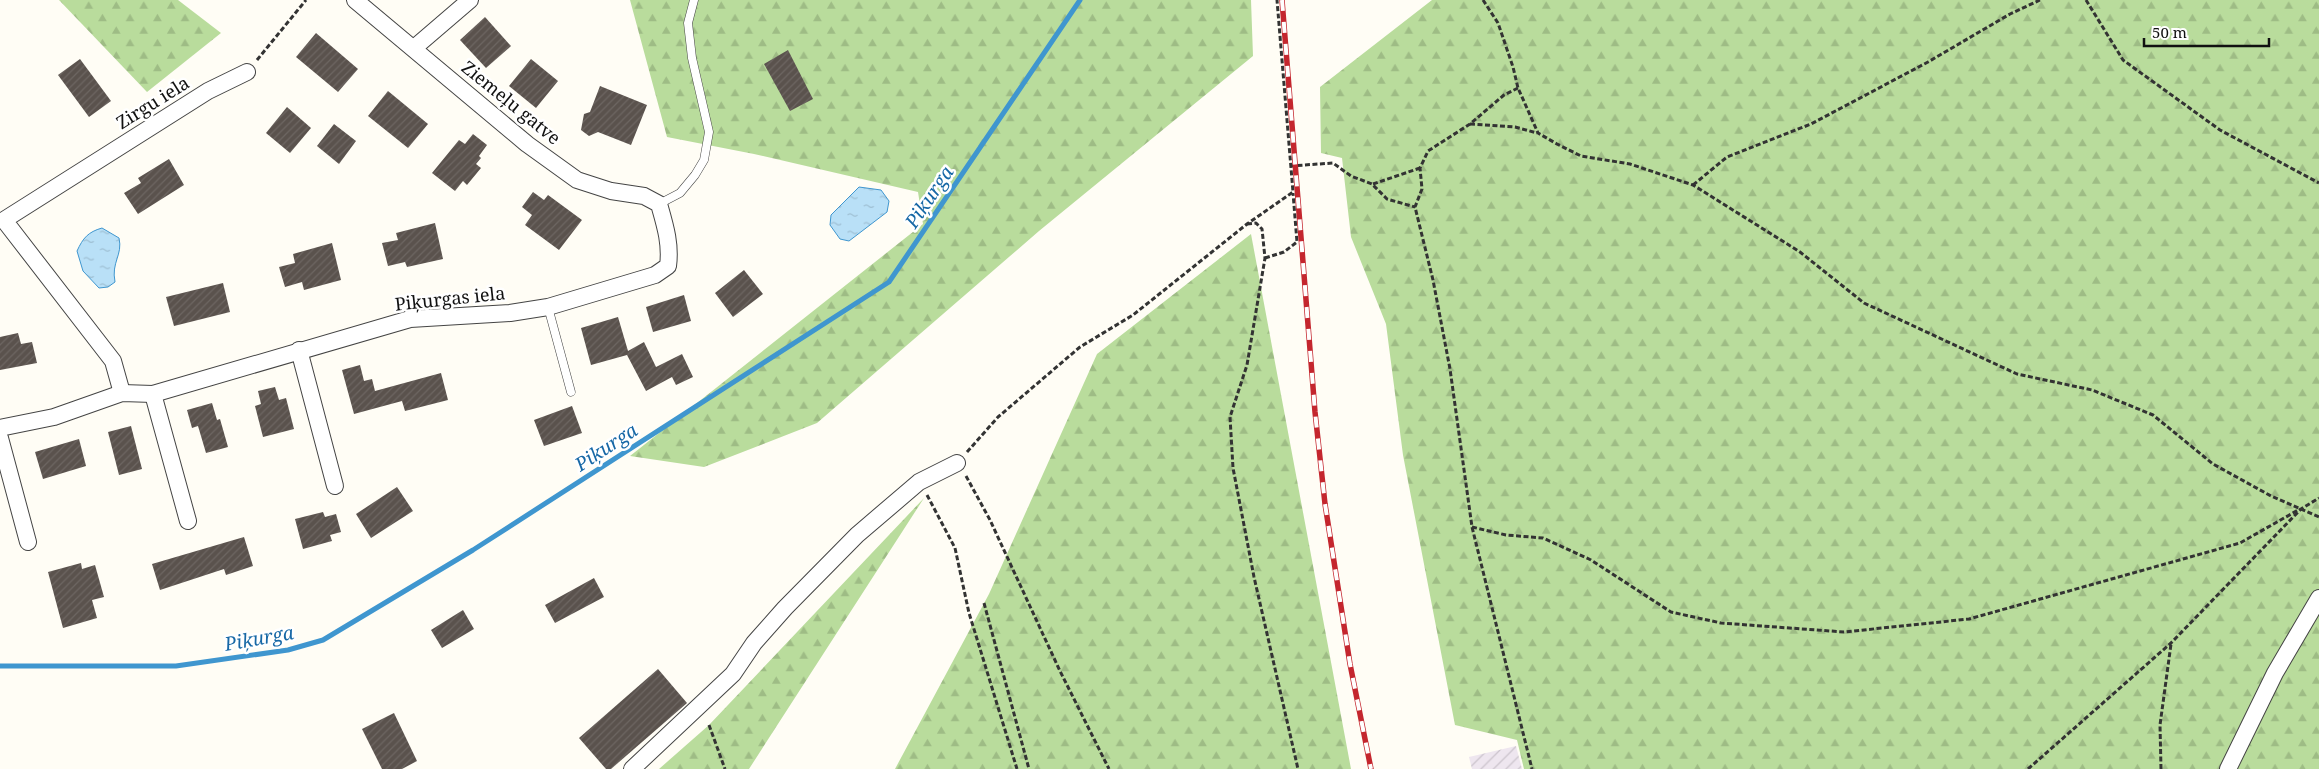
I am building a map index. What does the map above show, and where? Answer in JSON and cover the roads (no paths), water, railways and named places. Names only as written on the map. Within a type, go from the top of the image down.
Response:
[{"type":"street","name":"Ziemeļu gatve","points":[[355,0],[527,144],[577,180],[611,191],[644,196],[659,204]]},
{"type":"street","points":[[414,48],[470,0]]},
{"type":"street","name":"Zirgu iela","points":[[122,393],[113,360],[2,218],[208,91],[247,72]]},
{"type":"street","name":"Piķurgas iela","points":[[0,428],[54,417],[122,393],[153,394],[410,319],[510,313],[548,307],[655,275],[668,266],[670,252],[668,236],[659,204]]},
{"type":"street","points":[[299,350],[335,486]]},
{"type":"street","points":[[153,394],[188,521]]},
{"type":"street","points":[[0,438],[28,542]]},
{"type":"street","points":[[632,769],[733,674],[754,643],[785,608],[857,535],[919,482],[956,464]]},
{"type":"street","points":[[2228,769],[2275,673],[2319,598]]},
{"type":"lane","points":[[659,204],[680,193],[694,175],[704,160],[709,132],[692,58],[688,23],[694,0]]},
{"type":"lane","points":[[548,307],[571,392]]},
{"type":"water","points":[[859,187],[881,190],[889,201],[887,212],[849,241],[840,239],[830,225],[831,215]]},
{"type":"water","points":[[102,228],[119,238],[120,249],[114,269],[115,282],[108,287],[99,288],[83,271],[77,251],[86,236]]},
{"type":"waterway","name":"Piķurga","points":[[0,666],[176,666],[288,650],[323,640],[473,550],[889,282],[1080,0]]},
{"type":"railway","points":[[1282,0],[1315,412],[1325,504],[1350,664],[1371,769]]}]
